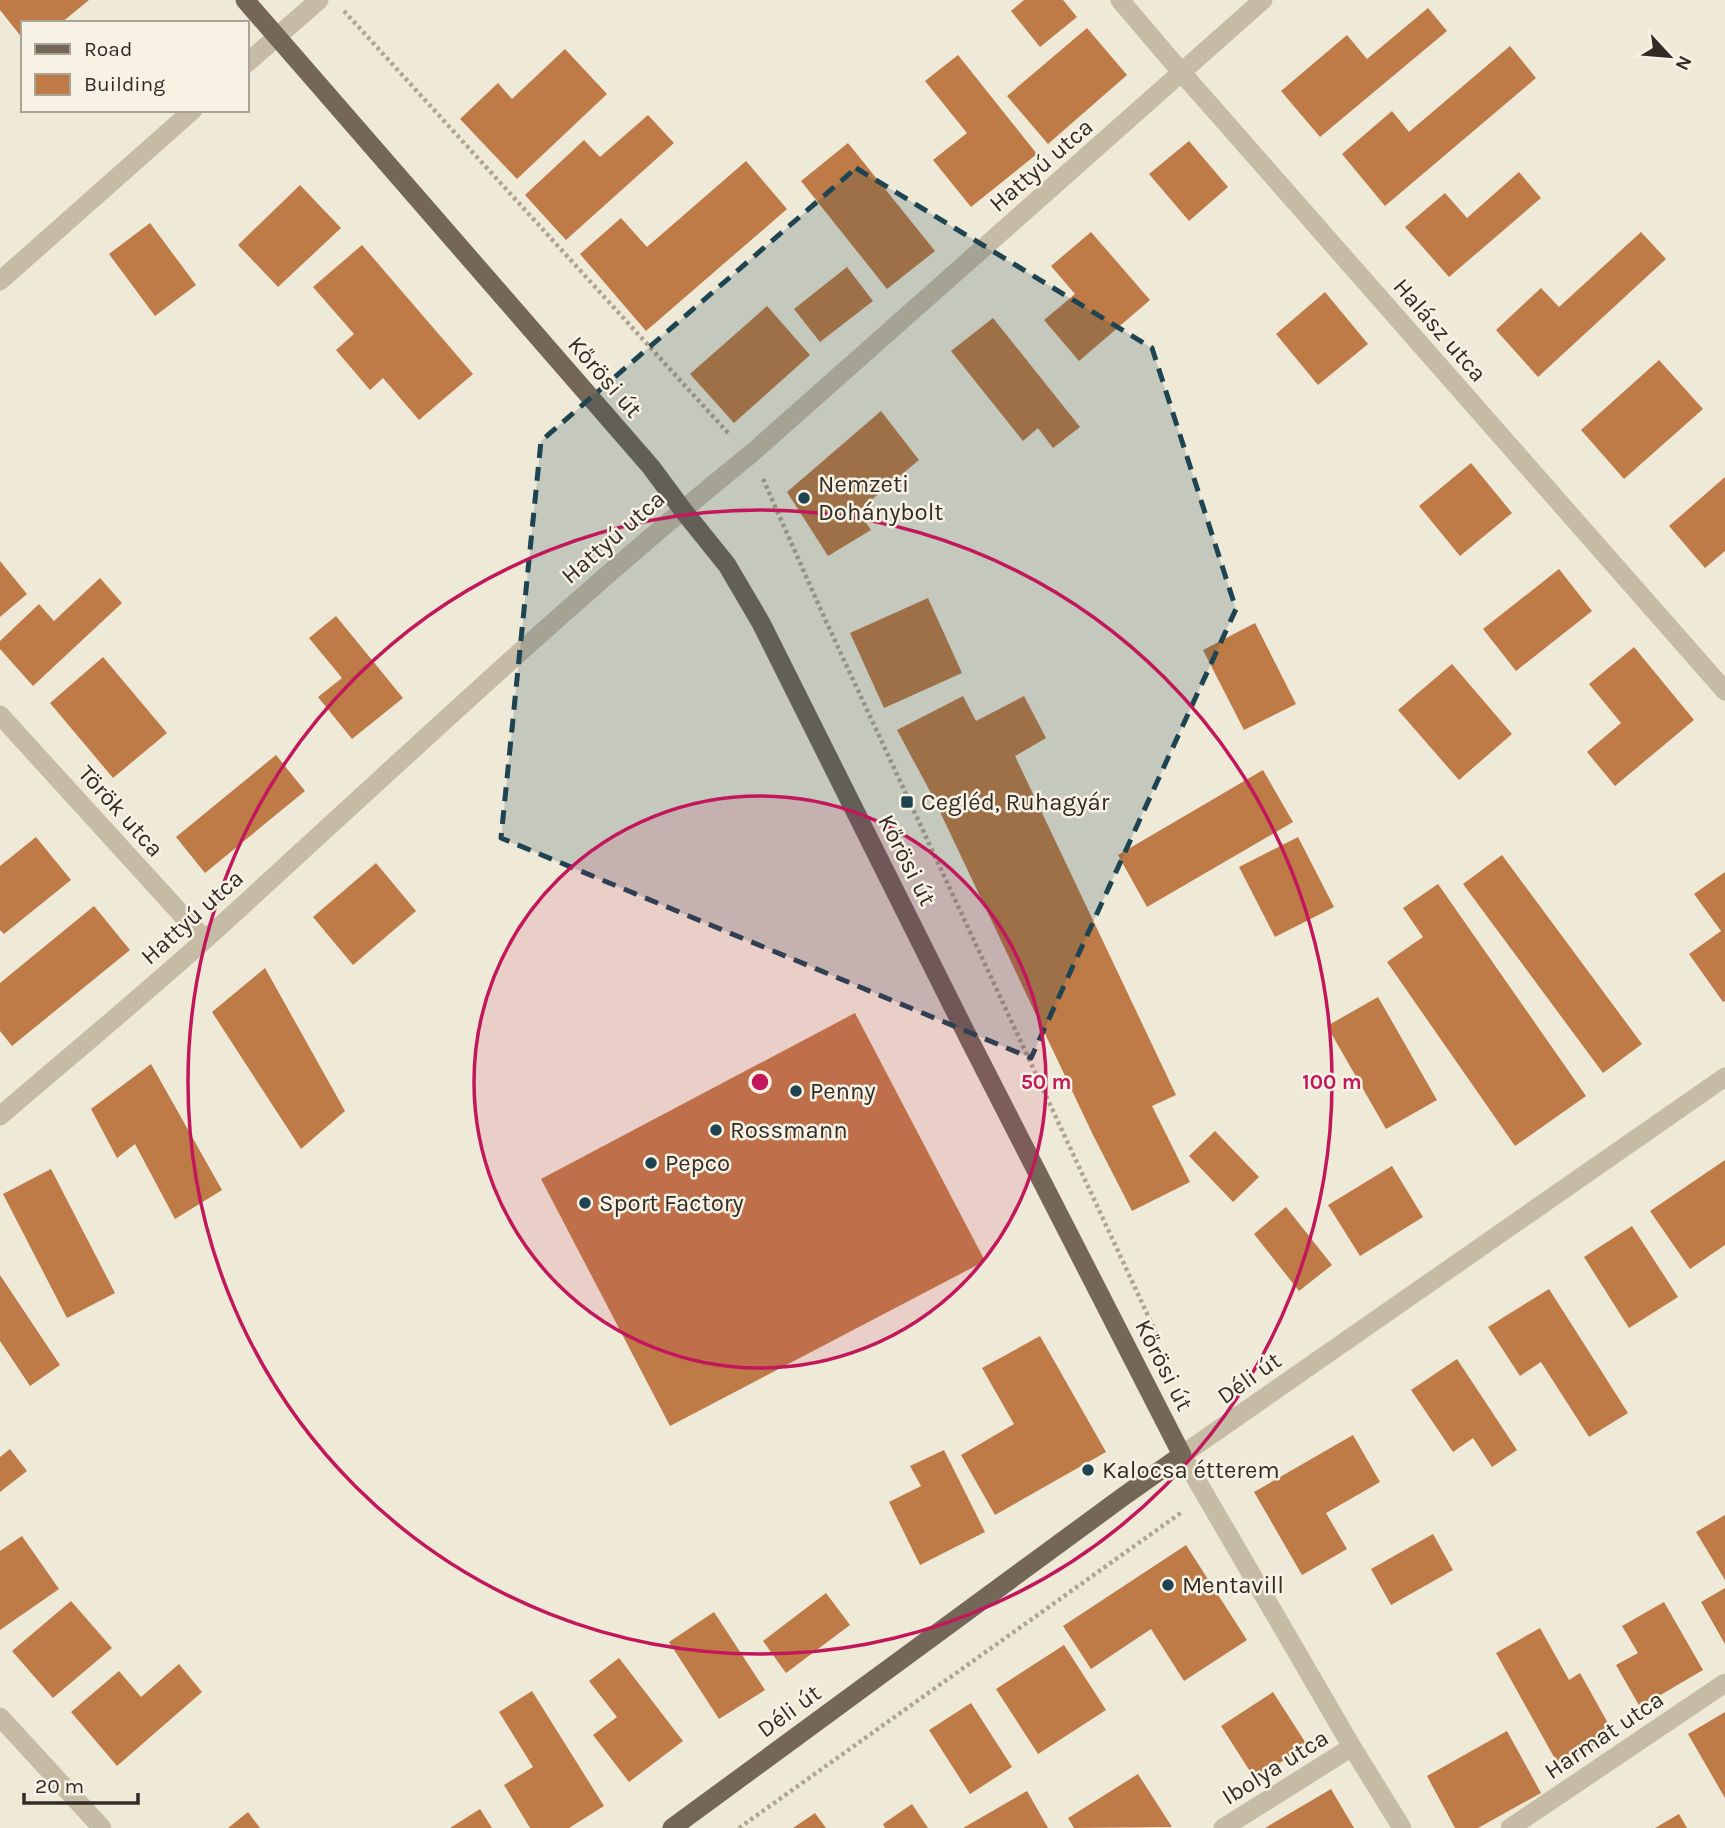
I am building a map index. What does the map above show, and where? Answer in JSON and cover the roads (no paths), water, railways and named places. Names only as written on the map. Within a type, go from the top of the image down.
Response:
[{"type":"main road","name":"Kőrösi út","points":[[245,0],[651,467],[727,565],[761,624],[1182,1455]]},
{"type":"main road","name":"Déli út","points":[[673,1828],[1182,1455]]},
{"type":"street","points":[[248,61],[319,0]]},
{"type":"street","name":"Halász utca","points":[[1120,0],[1725,691]]},
{"type":"street","name":"Hattyú utca","points":[[0,1116],[205,940],[520,651],[682,509],[752,453],[1263,0]]},
{"type":"street","points":[[0,281],[191,112]]},
{"type":"street","name":"Török utca","points":[[0,715],[205,940]]},
{"type":"street","name":"Déli út","points":[[1182,1455],[1725,1077]]},
{"type":"street","name":"Kőrösi út","points":[[1182,1455],[1402,1828]]},
{"type":"street","name":"Harmat utca","points":[[1510,1828],[1725,1683]]},
{"type":"street","points":[[0,1717],[102,1828]]},
{"type":"street","name":"Ibolya utca","points":[[1223,1828],[1352,1747]]},
{"type":"place","name":"Nemzeti Dohánybolt","points":[[804,498]]},
{"type":"place","name":"Cegléd, Ruhagyár","points":[[907,802]]},
{"type":"place","name":"Penny","points":[[796,1091]]},
{"type":"place","name":"Rossmann","points":[[716,1130]]},
{"type":"place","name":"Pepco","points":[[651,1163]]},
{"type":"place","name":"Sport Factory","points":[[585,1203]]},
{"type":"place","name":"Kalocsa étterem","points":[[1088,1470]]},
{"type":"place","name":"Mentavill","points":[[1168,1585]]}]
